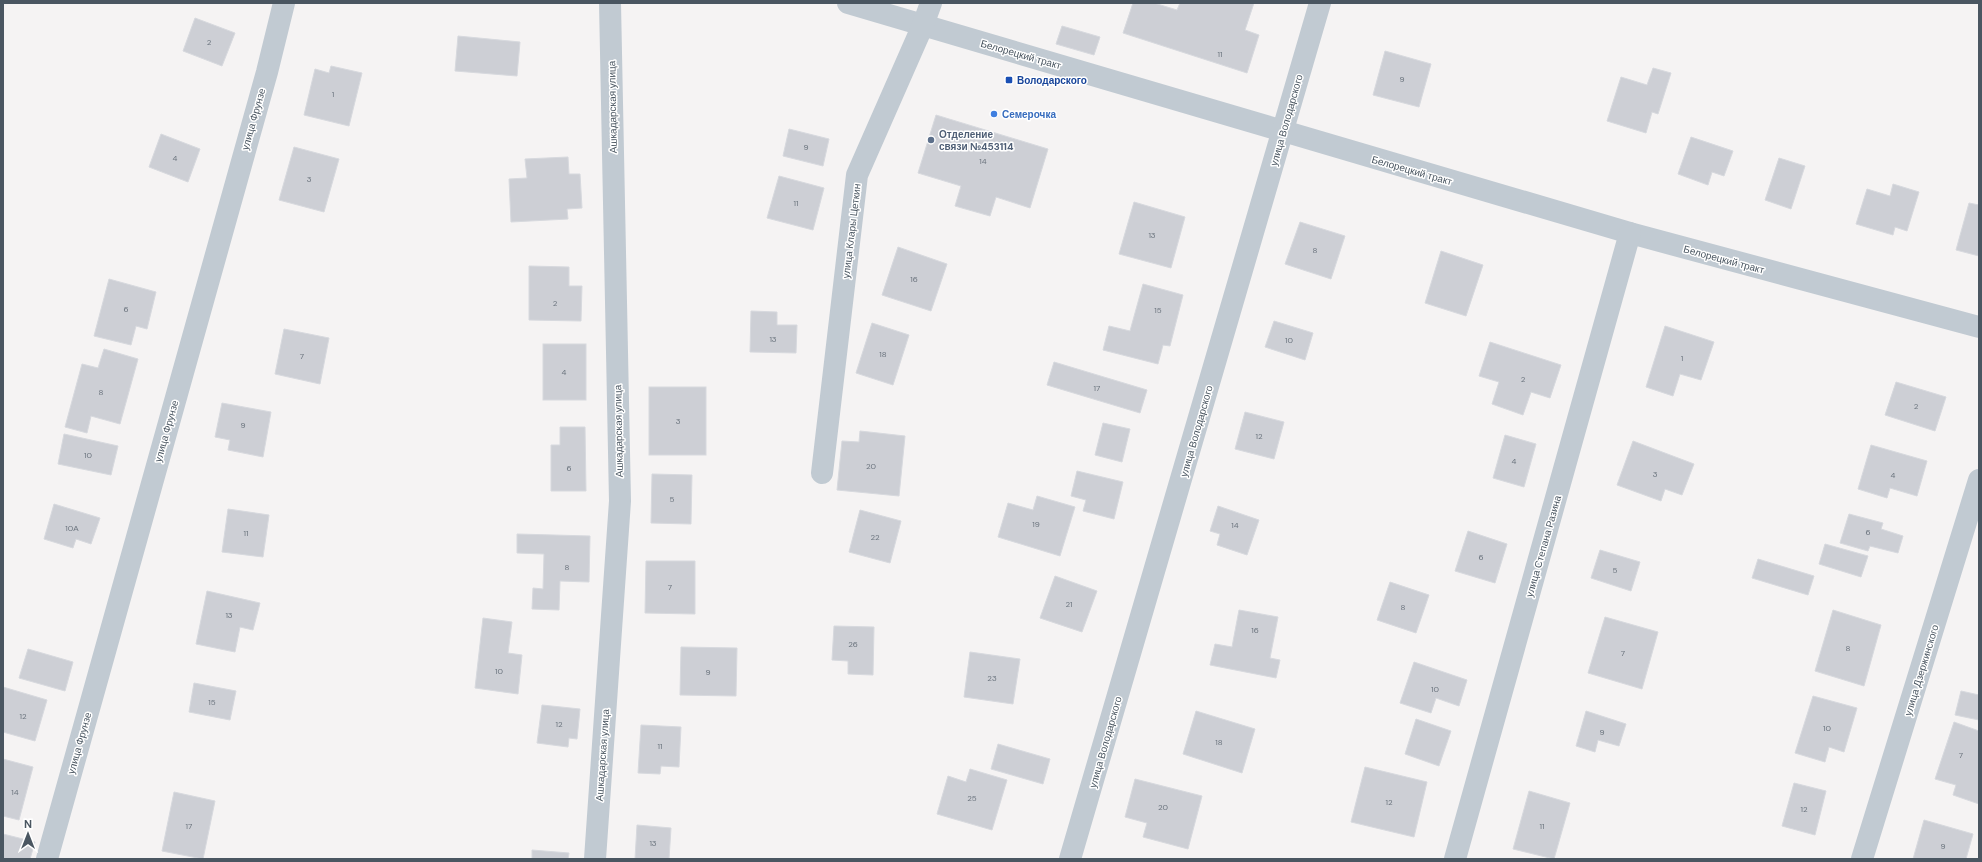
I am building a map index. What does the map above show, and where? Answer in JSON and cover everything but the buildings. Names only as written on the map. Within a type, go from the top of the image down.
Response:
[{"type":"street","name":"улица Фрунзе","points":[[47,859],[264,80],[284,3]]},
{"type":"street","name":"Ашкадарская улица","points":[[595,859],[620,501],[610,3]]},
{"type":"street","name":"Белорецкий тракт","points":[[848,3],[1630,234],[1979,327]]},
{"type":"street","name":"улица Клары Цеткин","points":[[822,473],[857,175],[924,25],[931,3]]},
{"type":"street","name":"улица Володарского","points":[[1070,859],[1320,3]]},
{"type":"street","name":"улица Степана Разина","points":[[1455,859],[1630,234]]},
{"type":"street","name":"улица Дзержинского","points":[[1862,859],[1979,480]]},
{"type":"place","name":"Володарского","points":[[1009,80]]},
{"type":"place","name":"Семерочка","points":[[994,114]]},
{"type":"place","name":"Отделение связи №453114","points":[[931,140]]}]
